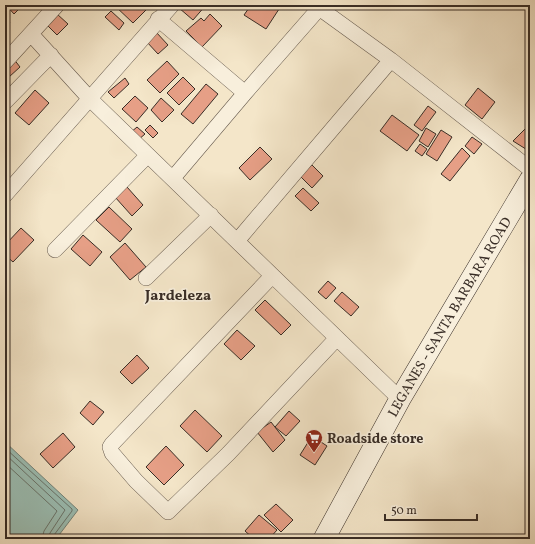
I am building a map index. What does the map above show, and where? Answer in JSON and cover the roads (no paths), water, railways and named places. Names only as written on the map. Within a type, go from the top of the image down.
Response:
[{"type":"main road","name":"LEGANES - SANTA BARBARA ROAD","points":[[324,539],[400,399],[530,180]]},
{"type":"street","points":[[5,62],[56,5]]},
{"type":"street","points":[[5,195],[158,19],[172,5]]},
{"type":"street","points":[[173,178],[319,6],[391,60],[530,169]]},
{"type":"street","points":[[158,19],[245,93]]},
{"type":"street","points":[[31,34],[90,99],[211,214],[272,276],[400,399]]},
{"type":"street","points":[[5,102],[51,55]]},
{"type":"street","points":[[237,241],[391,60]]},
{"type":"street","points":[[55,250],[148,155]]},
{"type":"street","points":[[146,278],[211,214]]},
{"type":"street","points":[[272,276],[112,444],[110,448],[112,453],[147,492],[168,512],[228,454],[337,338]]},
{"type":"water","points":[[5,442],[78,510],[56,539],[5,539]]},
{"type":"place","name":"Roadside store","points":[[314,453]]},
{"type":"district","name":"Jardeleza","points":[[178,295]]}]
